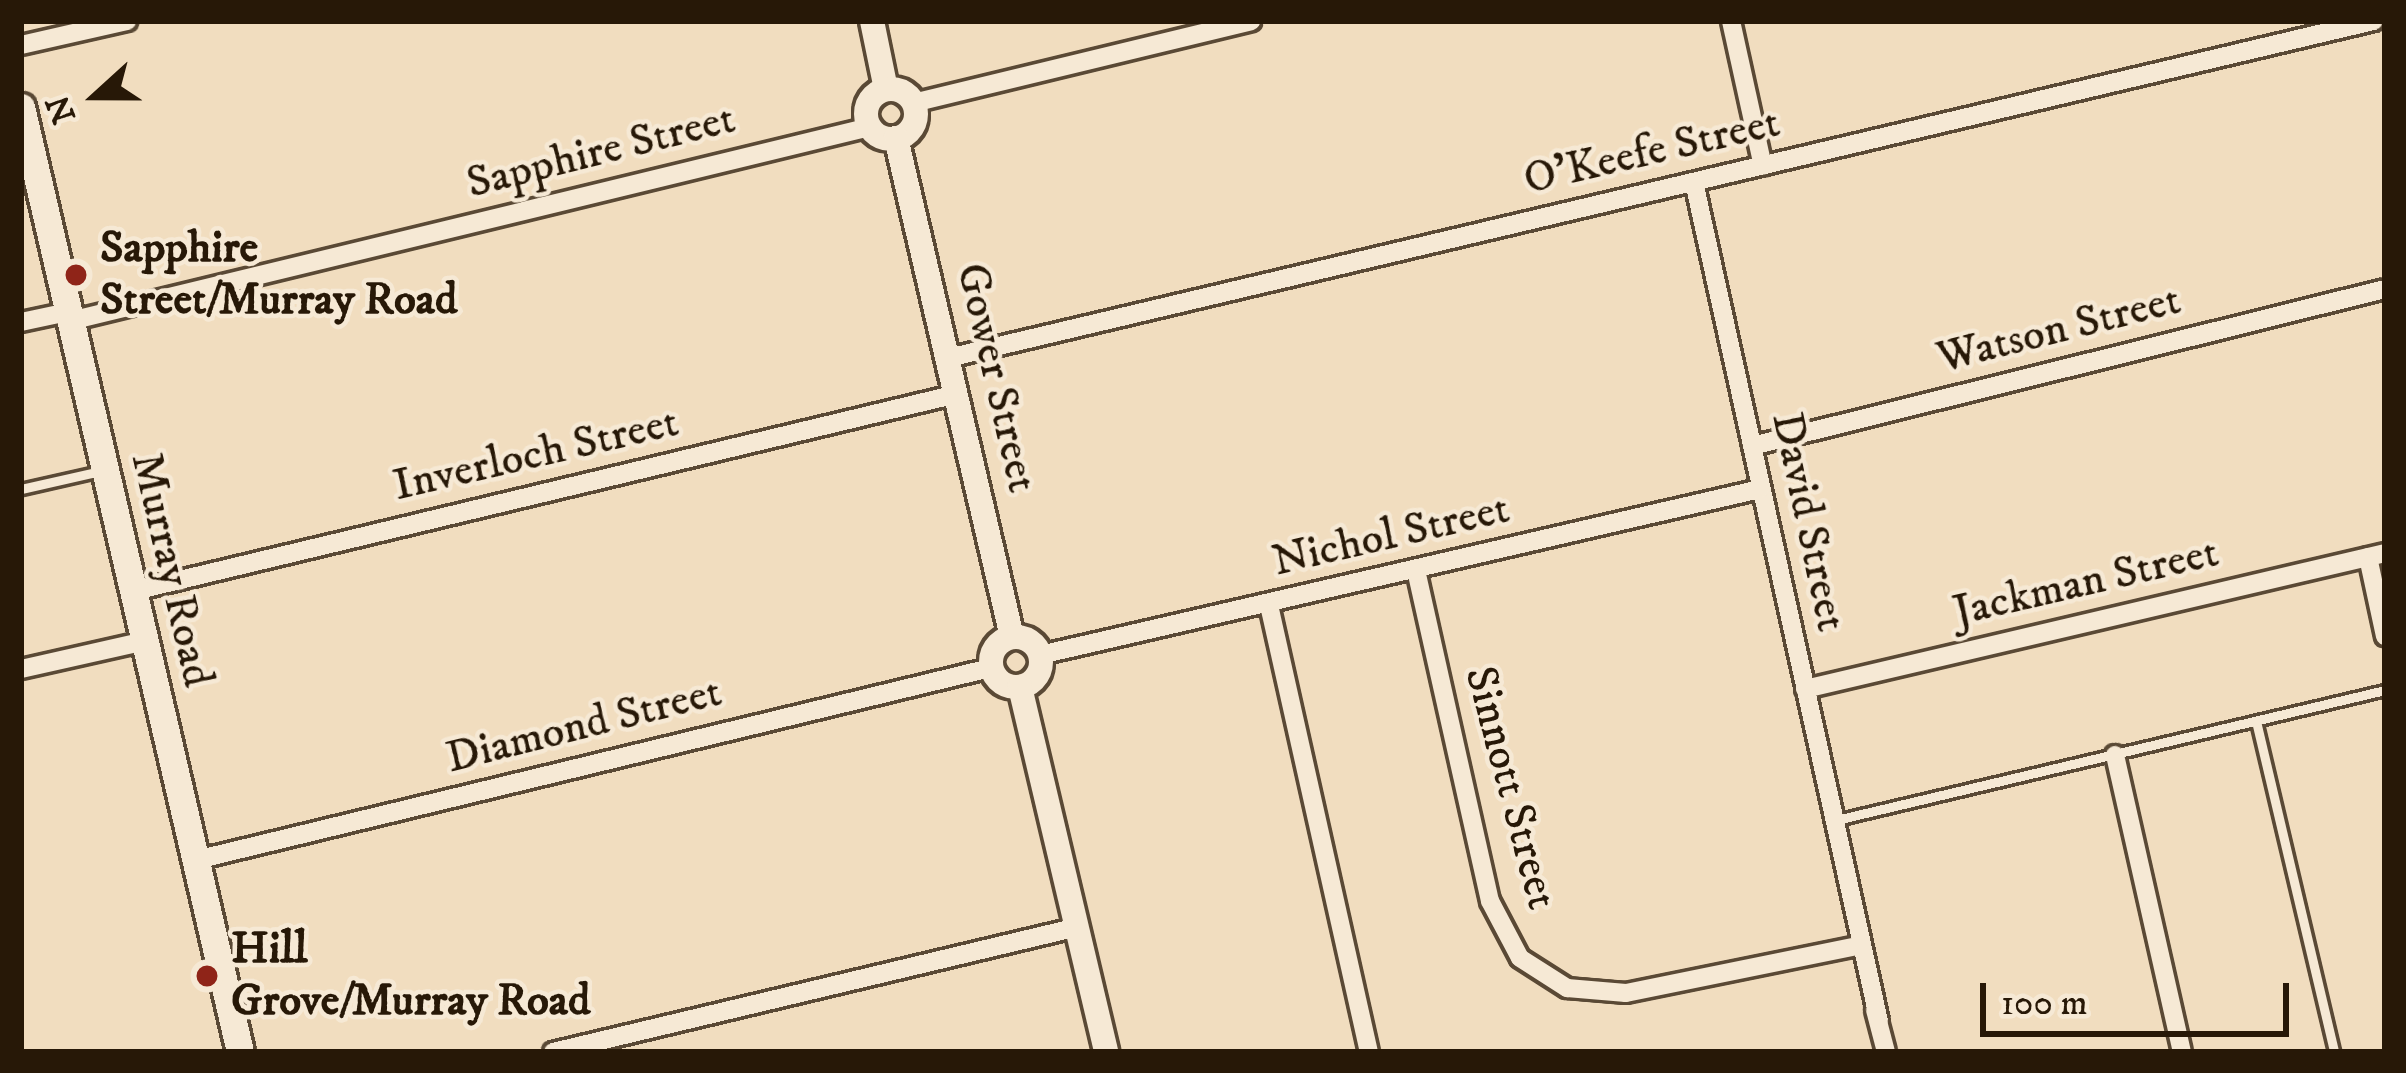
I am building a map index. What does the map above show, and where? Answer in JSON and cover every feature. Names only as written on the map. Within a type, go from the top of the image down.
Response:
[{"type":"main road","name":"Murray Road","points":[[21,107],[240,1052]]},
{"type":"street","points":[[21,45],[127,21]]},
{"type":"street","points":[[872,21],[886,89]]},
{"type":"street","points":[[886,89],[913,103],[1250,21]]},
{"type":"street","points":[[1732,21],[1763,166]]},
{"type":"street","name":"O'Keefe Street","points":[[948,358],[2374,21]]},
{"type":"street","points":[[886,89],[866,108],[870,127],[896,138],[911,128],[913,103]]},
{"type":"street","name":"Sapphire Street","points":[[21,322],[69,316],[870,127]]},
{"type":"street","name":"Gower Street","points":[[896,138],[1012,637]]},
{"type":"street","name":"David Street","points":[[1694,182],[1848,878],[1856,947],[1875,974],[1886,1052]]},
{"type":"street","name":"Watson Street","points":[[1752,446],[2385,289]]},
{"type":"street","name":"Inverloch Street","points":[[134,591],[957,394]]},
{"type":"street","name":"Nichol Street","points":[[1040,656],[1760,489]]},
{"type":"street","points":[[2376,555],[2385,636]]},
{"type":"street","name":"Jackman Street","points":[[1805,689],[2376,555]]},
{"type":"street","name":"Sinnott Street","points":[[1416,570],[1490,901],[1520,958],[1567,988],[1626,993],[1856,947]]},
{"type":"street","points":[[1269,604],[1369,1052]]},
{"type":"street","points":[[1012,637],[1028,640],[1040,656],[1037,676],[1020,688],[1003,685],[991,668],[996,646],[1012,637]]},
{"type":"street","points":[[21,669],[145,641]]},
{"type":"street","name":"Diamond Street","points":[[196,860],[991,668]]},
{"type":"street","points":[[1020,688],[1106,1052]]},
{"type":"street","points":[[2115,755],[2182,1052]]},
{"type":"street","points":[[554,1052],[1078,927]]},
{"type":"lane","points":[[21,489],[105,470]]},
{"type":"lane","points":[[1835,820],[2385,690]]},
{"type":"lane","points":[[2256,721],[2334,1052]]},
{"type":"place","name":"Sapphire Street/Murray Road","points":[[76,275]]},
{"type":"place","name":"Hill Grove/Murray Road","points":[[207,976]]}]
